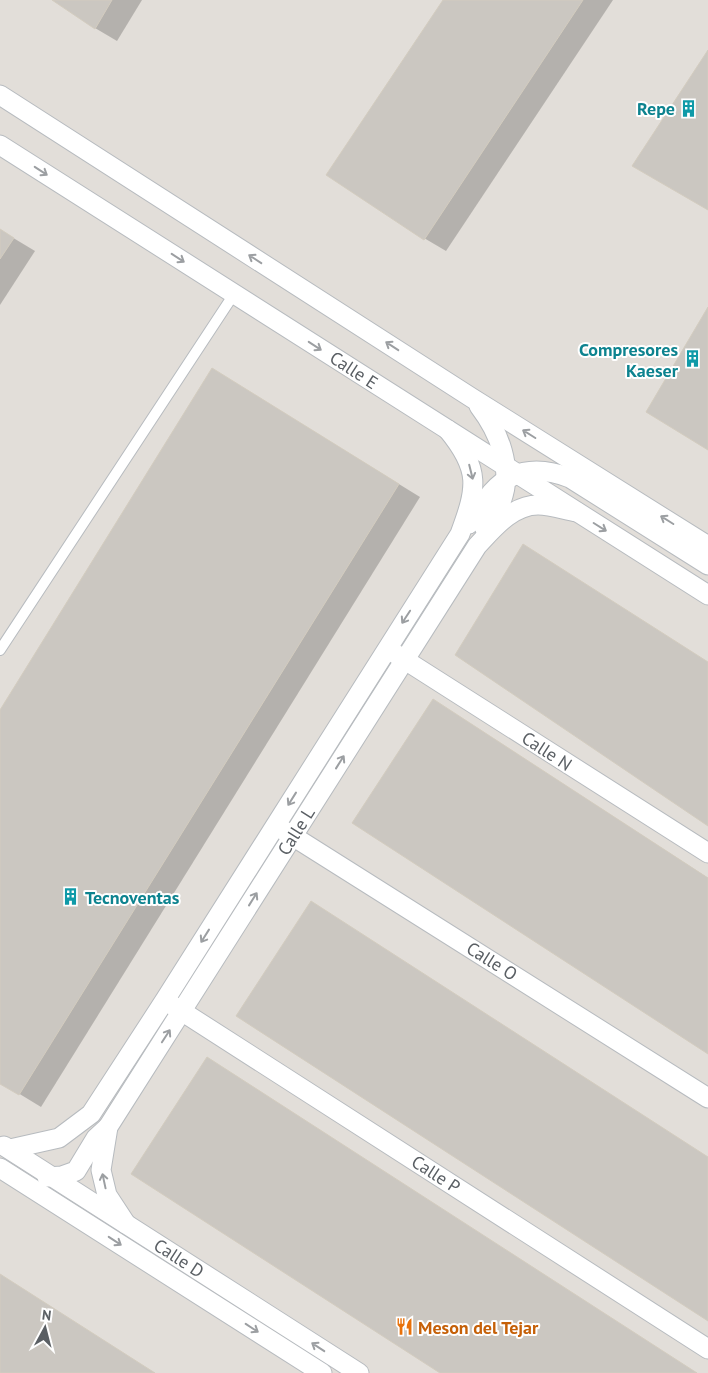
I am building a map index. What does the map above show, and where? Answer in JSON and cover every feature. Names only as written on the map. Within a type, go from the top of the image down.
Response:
[{"type":"street","points":[[0,95],[472,398],[708,546]]},
{"type":"street","name":"Calle E","points":[[0,144],[448,430],[509,473],[577,512],[708,595]]},
{"type":"street","points":[[472,398],[486,415],[495,431],[509,473],[501,504],[477,546]]},
{"type":"street","name":"Calle L","points":[[5,1146],[59,1138],[91,1114],[460,534],[472,495],[473,478],[461,446],[448,430]]},
{"type":"street","points":[[460,534],[509,473],[546,470],[570,478],[708,565]]},
{"type":"street","name":"Calle L","points":[[126,1224],[107,1195],[102,1170],[108,1127],[477,546],[494,528],[524,506],[539,505],[577,512]]},
{"type":"street","name":"Calle N","points":[[386,648],[708,853]]},
{"type":"street","name":"Calle O","points":[[276,825],[708,1098]]},
{"type":"street","name":"Calle P","points":[[165,1000],[708,1349]]},
{"type":"street","points":[[60,1206],[58,1178],[80,1140],[91,1114]]},
{"type":"street","points":[[4,1170],[35,1177],[58,1178],[76,1171],[96,1138],[108,1127]]},
{"type":"street","name":"Calle D","points":[[5,1146],[58,1178],[126,1224],[359,1373]]},
{"type":"street","name":"Calle D","points":[[4,1170],[322,1373]]},
{"type":"lane","points":[[0,650],[234,294]]},
{"type":"shaded area","points":[[0,0],[708,0],[708,1373],[0,1373]]},
{"type":"building","points":[[52,0],[112,0],[95,29]]},
{"type":"building","points":[[443,0],[583,0],[424,240],[326,175]]},
{"type":"building","name":"Repe","points":[[708,50],[708,210],[632,166]]},
{"type":"building","points":[[0,229],[14,238],[0,259]]},
{"type":"building","name":"Compresores Kaeser","points":[[708,307],[708,450],[646,412]]},
{"type":"building","name":"Tecnoventas","points":[[212,368],[399,484],[19,1095],[0,1084],[0,710]]},
{"type":"building","points":[[523,544],[708,662],[708,826],[455,655]]},
{"type":"building","points":[[433,699],[708,878],[708,1054],[352,823]]},
{"type":"building","points":[[311,901],[708,1157],[708,1321],[236,1016]]},
{"type":"building","points":[[207,1057],[697,1373],[440,1373],[131,1174]]},
{"type":"building","points":[[0,1274],[155,1373],[0,1373]]},
{"type":"place","name":"Repe","points":[[689,108]]},
{"type":"place","name":"Compresores Kaeser","points":[[692,359]]},
{"type":"place","name":"Tecnoventas","points":[[71,897]]},
{"type":"place","name":"Meson del Tejar","points":[[404,1327]]}]
